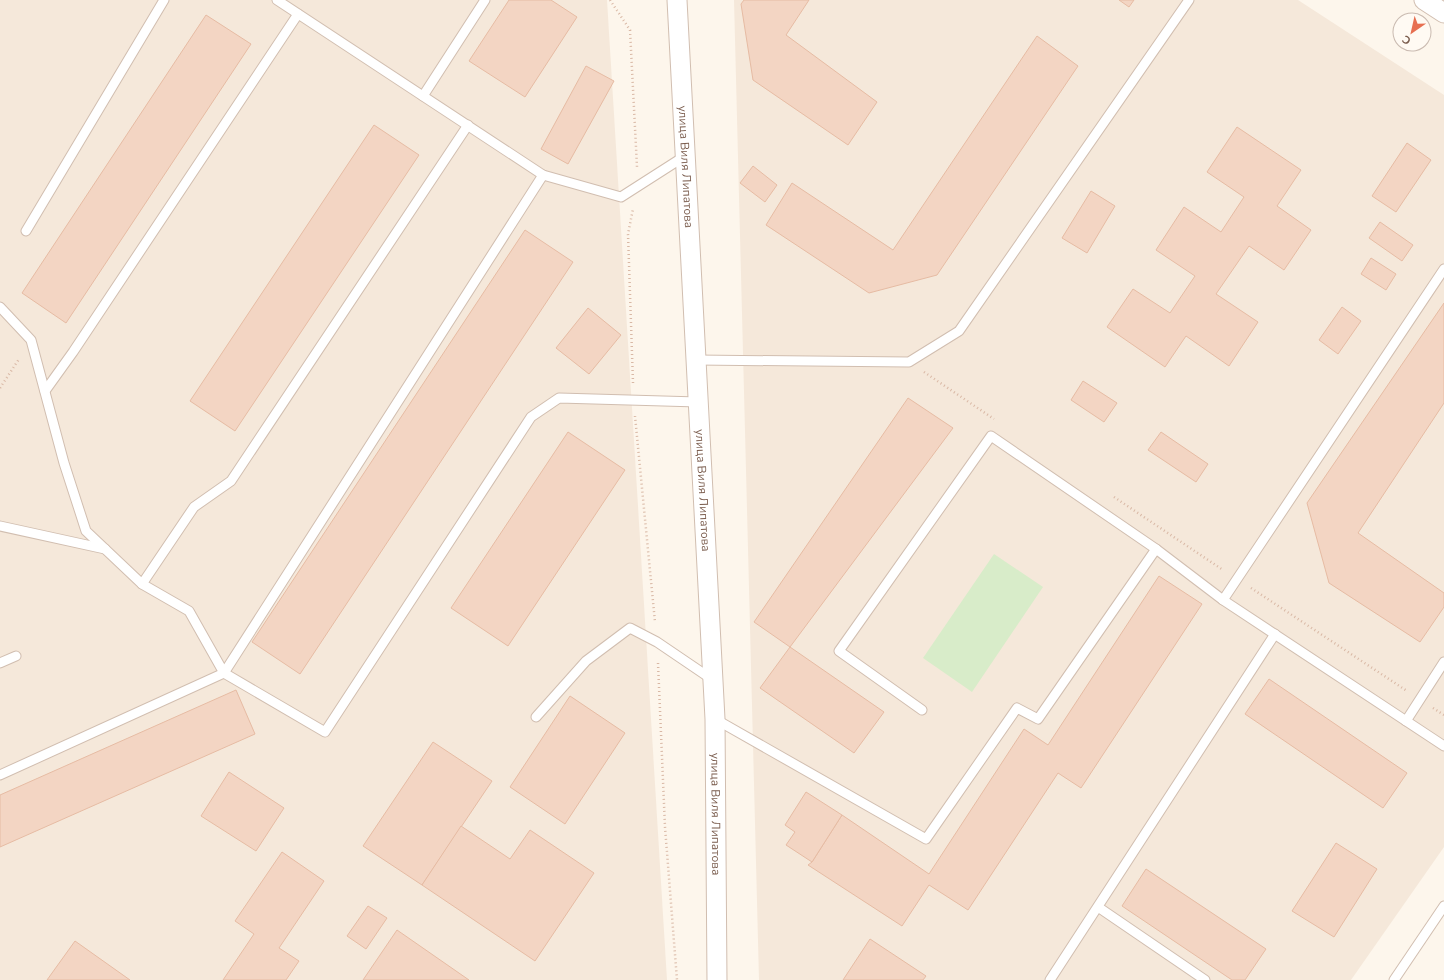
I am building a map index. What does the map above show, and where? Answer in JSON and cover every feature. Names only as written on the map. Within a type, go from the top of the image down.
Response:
[{"type":"street","name":"улица Виля Липатова","points":[[677,0],[715,719],[717,980]]},
{"type":"street","points":[[1424,0],[1444,13]]},
{"type":"lane","points":[[26,231],[164,0]]},
{"type":"lane","points":[[277,0],[543,175],[621,197],[685,156]]},
{"type":"lane","points":[[423,96],[485,0]]},
{"type":"lane","points":[[696,360],[909,362],[958,331],[1189,0]]},
{"type":"lane","points":[[45,391],[73,352],[298,14]]},
{"type":"lane","points":[[142,584],[194,507],[231,481],[468,125]]},
{"type":"lane","points":[[0,775],[224,672],[543,175]]},
{"type":"lane","points":[[1223,600],[1444,269]]},
{"type":"lane","points":[[0,307],[31,340],[64,463],[86,530],[142,584],[189,611],[224,672],[325,732],[531,417],[559,398],[698,402]]},
{"type":"lane","points":[[922,710],[839,651],[991,436],[1156,549],[1223,600],[1444,746]]},
{"type":"lane","points":[[0,526],[106,550]]},
{"type":"lane","points":[[715,719],[926,839],[1017,708],[1038,719],[1156,549]]},
{"type":"lane","points":[[536,717],[586,661],[630,628],[657,642],[713,680]]},
{"type":"lane","points":[[1050,980],[1275,634]]},
{"type":"lane","points":[[0,663],[16,656]]},
{"type":"lane","points":[[1406,721],[1444,662]]},
{"type":"lane","points":[[1394,980],[1444,906]]},
{"type":"lane","points":[[1098,907],[1205,980]]},
{"type":"path","points":[[610,0],[630,30],[638,186],[628,234],[633,400],[657,642],[664,827],[678,980]]},
{"type":"path","points":[[0,388],[31,340]]},
{"type":"path","points":[[909,362],[994,419]]},
{"type":"path","points":[[1112,497],[1444,715]]},
{"type":"shaded area","points":[[0,0],[607,0],[667,980],[0,980]]},
{"type":"shaded area","points":[[734,0],[1298,0],[1444,95],[1444,847],[1351,980],[759,980]]},
{"type":"green space","points":[[994,554],[1043,587],[972,692],[923,658]]},
{"type":"building","points":[[509,0],[551,0],[577,17],[525,97],[469,61]]},
{"type":"building","points":[[744,0],[809,0],[786,35],[877,102],[848,145],[753,80],[741,4]]},
{"type":"building","points":[[1119,0],[1134,0],[1129,7]]},
{"type":"building","points":[[206,15],[251,44],[66,323],[22,293]]},
{"type":"building","points":[[1037,36],[1078,66],[937,275],[869,293],[766,225],[792,183],[893,250]]},
{"type":"building","points":[[586,66],[614,81],[568,164],[541,149]]},
{"type":"building","points":[[374,125],[419,155],[235,431],[190,401]]},
{"type":"building","points":[[1237,127],[1301,170],[1277,206],[1311,230],[1284,270],[1249,246],[1216,294],[1258,322],[1229,366],[1186,336],[1165,367],[1107,327],[1133,289],[1170,313],[1195,276],[1156,250],[1184,207],[1221,232],[1244,197],[1207,172]]},
{"type":"building","points":[[1407,143],[1431,160],[1396,212],[1372,196]]},
{"type":"building","points":[[753,166],[777,185],[765,202],[740,183]]},
{"type":"building","points":[[1091,191],[1115,206],[1087,253],[1062,238]]},
{"type":"building","points":[[1380,222],[1413,245],[1402,261],[1369,238]]},
{"type":"building","points":[[525,230],[573,262],[300,674],[252,642]]},
{"type":"building","points":[[1371,258],[1396,274],[1386,290],[1361,274]]},
{"type":"building","points":[[1444,303],[1444,403],[1358,533],[1444,593],[1444,607],[1420,642],[1329,583],[1307,503]]},
{"type":"building","points":[[1342,307],[1361,321],[1338,354],[1319,340]]},
{"type":"building","points":[[588,308],[621,335],[589,374],[556,348]]},
{"type":"building","points":[[1083,381],[1117,403],[1104,422],[1071,400]]},
{"type":"building","points":[[908,398],[953,428],[790,647],[754,622]]},
{"type":"building","points":[[568,432],[625,470],[508,646],[451,608]]},
{"type":"building","points":[[1161,432],[1208,464],[1196,482],[1148,450]]},
{"type":"building","points":[[1159,576],[1202,604],[1081,788],[1058,773],[968,910],[929,885],[902,926],[808,865],[812,862],[842,815],[929,874],[1024,729],[1048,745]]},
{"type":"building","points":[[790,647],[884,712],[854,753],[760,688]]},
{"type":"building","points":[[1269,679],[1407,773],[1383,808],[1245,714]]},
{"type":"building","points":[[236,690],[255,734],[0,847],[0,795]]},
{"type":"building","points":[[570,696],[625,733],[565,824],[510,787]]},
{"type":"building","points":[[433,742],[492,781],[422,885],[363,846]]},
{"type":"building","points":[[229,772],[284,808],[256,851],[201,816]]},
{"type":"building","points":[[806,792],[842,815],[812,862],[786,845],[795,832],[785,825]]},
{"type":"building","points":[[461,826],[510,859],[530,830],[594,873],[535,961],[422,885]]},
{"type":"building","points":[[1336,843],[1377,869],[1334,937],[1292,911]]},
{"type":"building","points":[[282,852],[324,881],[279,948],[299,961],[286,980],[223,980],[254,934],[235,921]]},
{"type":"building","points":[[1146,869],[1266,949],[1245,980],[1232,980],[1122,906]]},
{"type":"building","points":[[368,906],[387,918],[366,949],[347,936]]},
{"type":"building","points":[[397,930],[469,980],[363,980]]},
{"type":"building","points":[[870,939],[926,976],[923,980],[843,980]]},
{"type":"building","points":[[75,941],[130,980],[47,980]]}]
